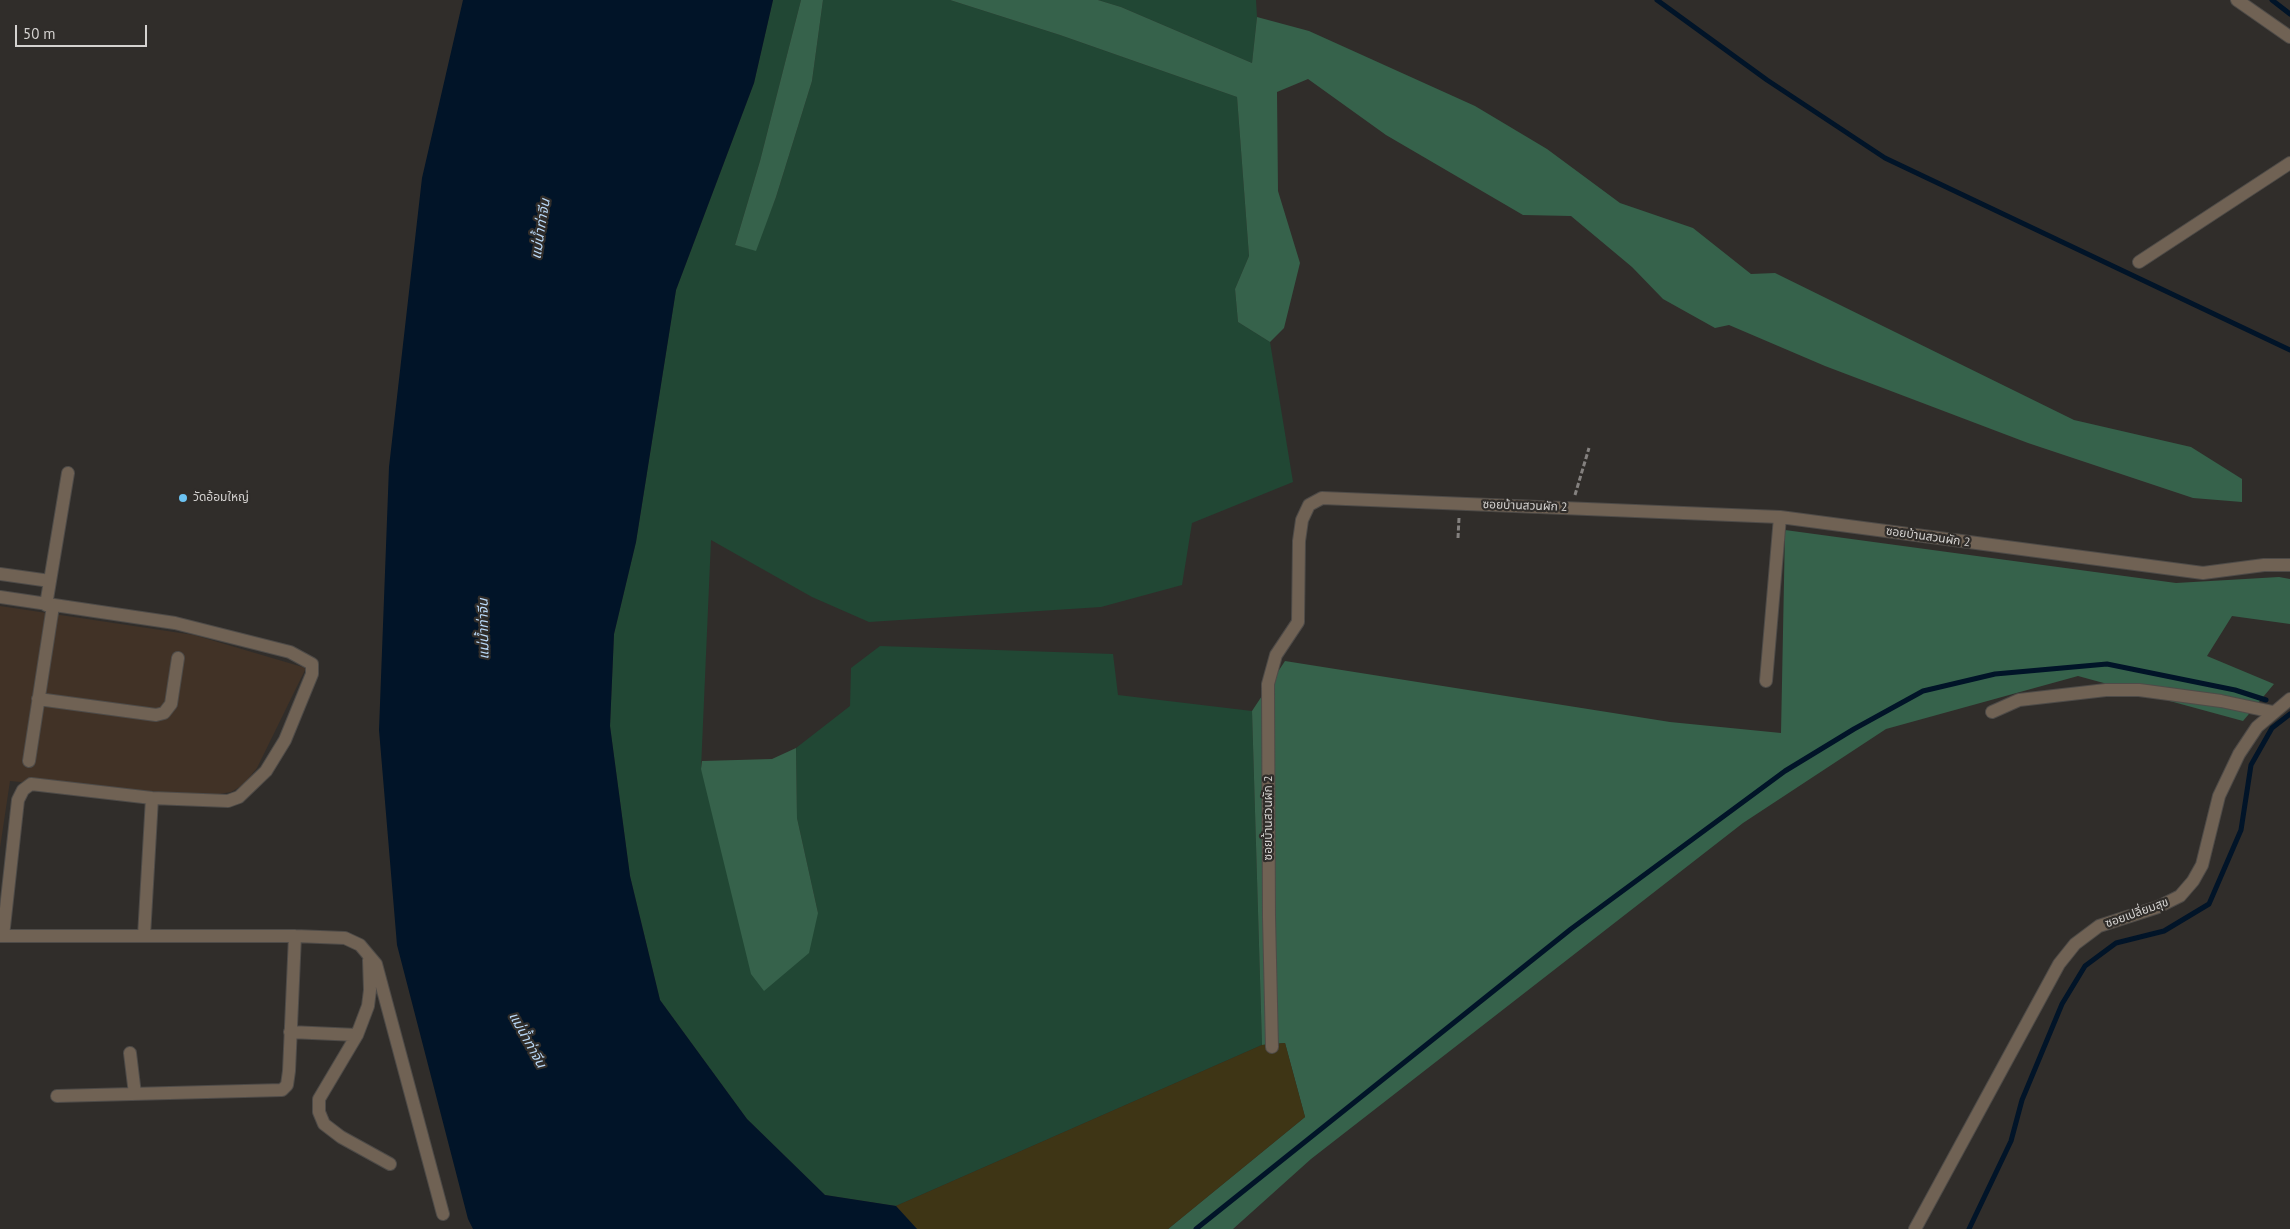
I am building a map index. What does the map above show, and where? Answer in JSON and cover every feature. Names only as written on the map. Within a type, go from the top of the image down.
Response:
[{"type":"street","points":[[2237,0],[2290,37]]},
{"type":"street","points":[[2139,262],[2290,163]]},
{"type":"street","points":[[30,761],[50,605],[50,581],[68,473]]},
{"type":"street","name":"ซอยบ้านสวนผัก 2","points":[[1272,1047],[1269,918],[1268,684],[1276,655],[1298,622],[1300,606],[1299,541],[1302,520],[1309,505],[1322,498],[1780,517],[2203,573],[2264,565],[2290,565]]},
{"type":"street","points":[[1766,681],[1780,517]]},
{"type":"street","points":[[0,574],[50,581]]},
{"type":"street","points":[[0,597],[175,623],[290,652],[312,664],[312,674],[285,740],[266,771],[239,797],[228,801],[152,798],[31,784],[23,790],[18,800],[2,936],[295,936],[345,938],[360,945],[376,964],[444,1214]]},
{"type":"street","points":[[38,699],[156,715],[164,713],[171,704],[178,658]]},
{"type":"street","points":[[1992,712],[2019,700],[2066,693],[2139,690],[2221,701],[2273,712]]},
{"type":"street","name":"ซอยเปลี่ยมสุข","points":[[1915,1229],[2059,964],[2075,944],[2099,926],[2158,907],[2180,896],[2202,864],[2219,796],[2239,754],[2257,728],[2290,698]]},
{"type":"street","points":[[144,936],[152,798]]},
{"type":"street","points":[[57,1096],[282,1090],[287,1085],[289,1072],[295,936]]},
{"type":"street","points":[[369,955],[370,990],[368,1006],[357,1035],[319,1099],[319,1112],[324,1124],[390,1164]]},
{"type":"street","points":[[290,1032],[357,1035]]},
{"type":"street","points":[[130,1053],[135,1094]]},
{"type":"path","points":[[1571,508],[1589,448]]},
{"type":"path","points":[[1458,538],[1460,504]]},
{"type":"shaded area","points":[[0,606],[194,635],[306,668],[257,768],[243,785],[231,792],[214,795],[139,793],[10,781],[0,848]]},
{"type":"green space","points":[[773,0],[801,0],[760,161],[735,245],[755,250],[776,197],[812,81],[823,0],[950,0],[1060,35],[1237,97],[1249,256],[1235,289],[1238,322],[1270,342],[1293,482],[1192,523],[1182,585],[1101,607],[869,622],[812,597],[711,540],[701,769],[818,913],[797,818],[796,748],[850,706],[851,668],[880,646],[1113,654],[1118,695],[1252,711],[1262,1045],[896,1206],[825,1195],[747,1119],[660,1000],[630,876],[610,726],[614,634],[636,542],[676,290],[754,83]]},
{"type":"green space","points":[[801,0],[823,0],[812,81],[776,197],[756,251],[735,245],[760,161]]},
{"type":"green space","points":[[950,0],[1098,0],[1121,7],[1252,63],[1257,17],[1309,31],[1475,106],[1547,149],[1620,203],[1693,228],[1751,274],[1775,273],[2074,420],[2191,447],[2242,479],[2242,502],[2193,498],[2028,443],[1825,366],[1729,325],[1715,328],[1663,299],[1632,267],[1571,216],[1523,215],[1386,135],[1308,79],[1277,92],[1278,191],[1300,263],[1284,328],[1270,342],[1238,322],[1235,289],[1249,256],[1237,97],[1060,35]]},
{"type":"green space","points":[[1098,0],[1256,0],[1257,17],[1252,63],[1121,7]]},
{"type":"green space","points":[[1785,530],[2176,583],[2279,577],[2290,579],[2290,624],[2232,616],[2207,656],[2274,684],[2243,721],[2078,676],[1886,729],[1743,823],[1311,1159],[1233,1229],[1168,1229],[1305,1117],[1285,1043],[1262,1045],[1252,711],[1285,661],[1670,722],[1781,733]]},
{"type":"green space","points":[[796,748],[797,818],[818,913],[809,953],[764,991],[751,974],[701,769],[702,761],[772,759]]},
{"type":"sand","points":[[1285,1043],[1305,1117],[1168,1229],[917,1229],[896,1206],[1262,1045]]},
{"type":"water","name":"แม่น้ำท่าจีน","points":[[463,0],[773,0],[754,83],[676,290],[636,542],[614,634],[610,726],[630,876],[660,1000],[747,1119],[825,1195],[896,1206],[917,1229],[473,1229],[468,1219],[397,945],[379,730],[389,467],[422,178]]},
{"type":"waterway","points":[[1657,0],[1767,80],[1885,158],[2290,350]]},
{"type":"waterway","points":[[2272,0],[2290,14]]},
{"type":"waterway","points":[[1196,1229],[1571,929],[1785,771],[1854,729],[1923,691],[1995,674],[2107,664],[2235,690],[2266,700]]},
{"type":"waterway","points":[[1969,1229],[2011,1141],[2022,1100],[2062,1004],[2085,966],[2116,943],[2164,931],[2209,904],[2241,830],[2251,765],[2272,728],[2290,714]]},
{"type":"place","name":"วัดอ้อมใหญ่","points":[[183,498]]}]
